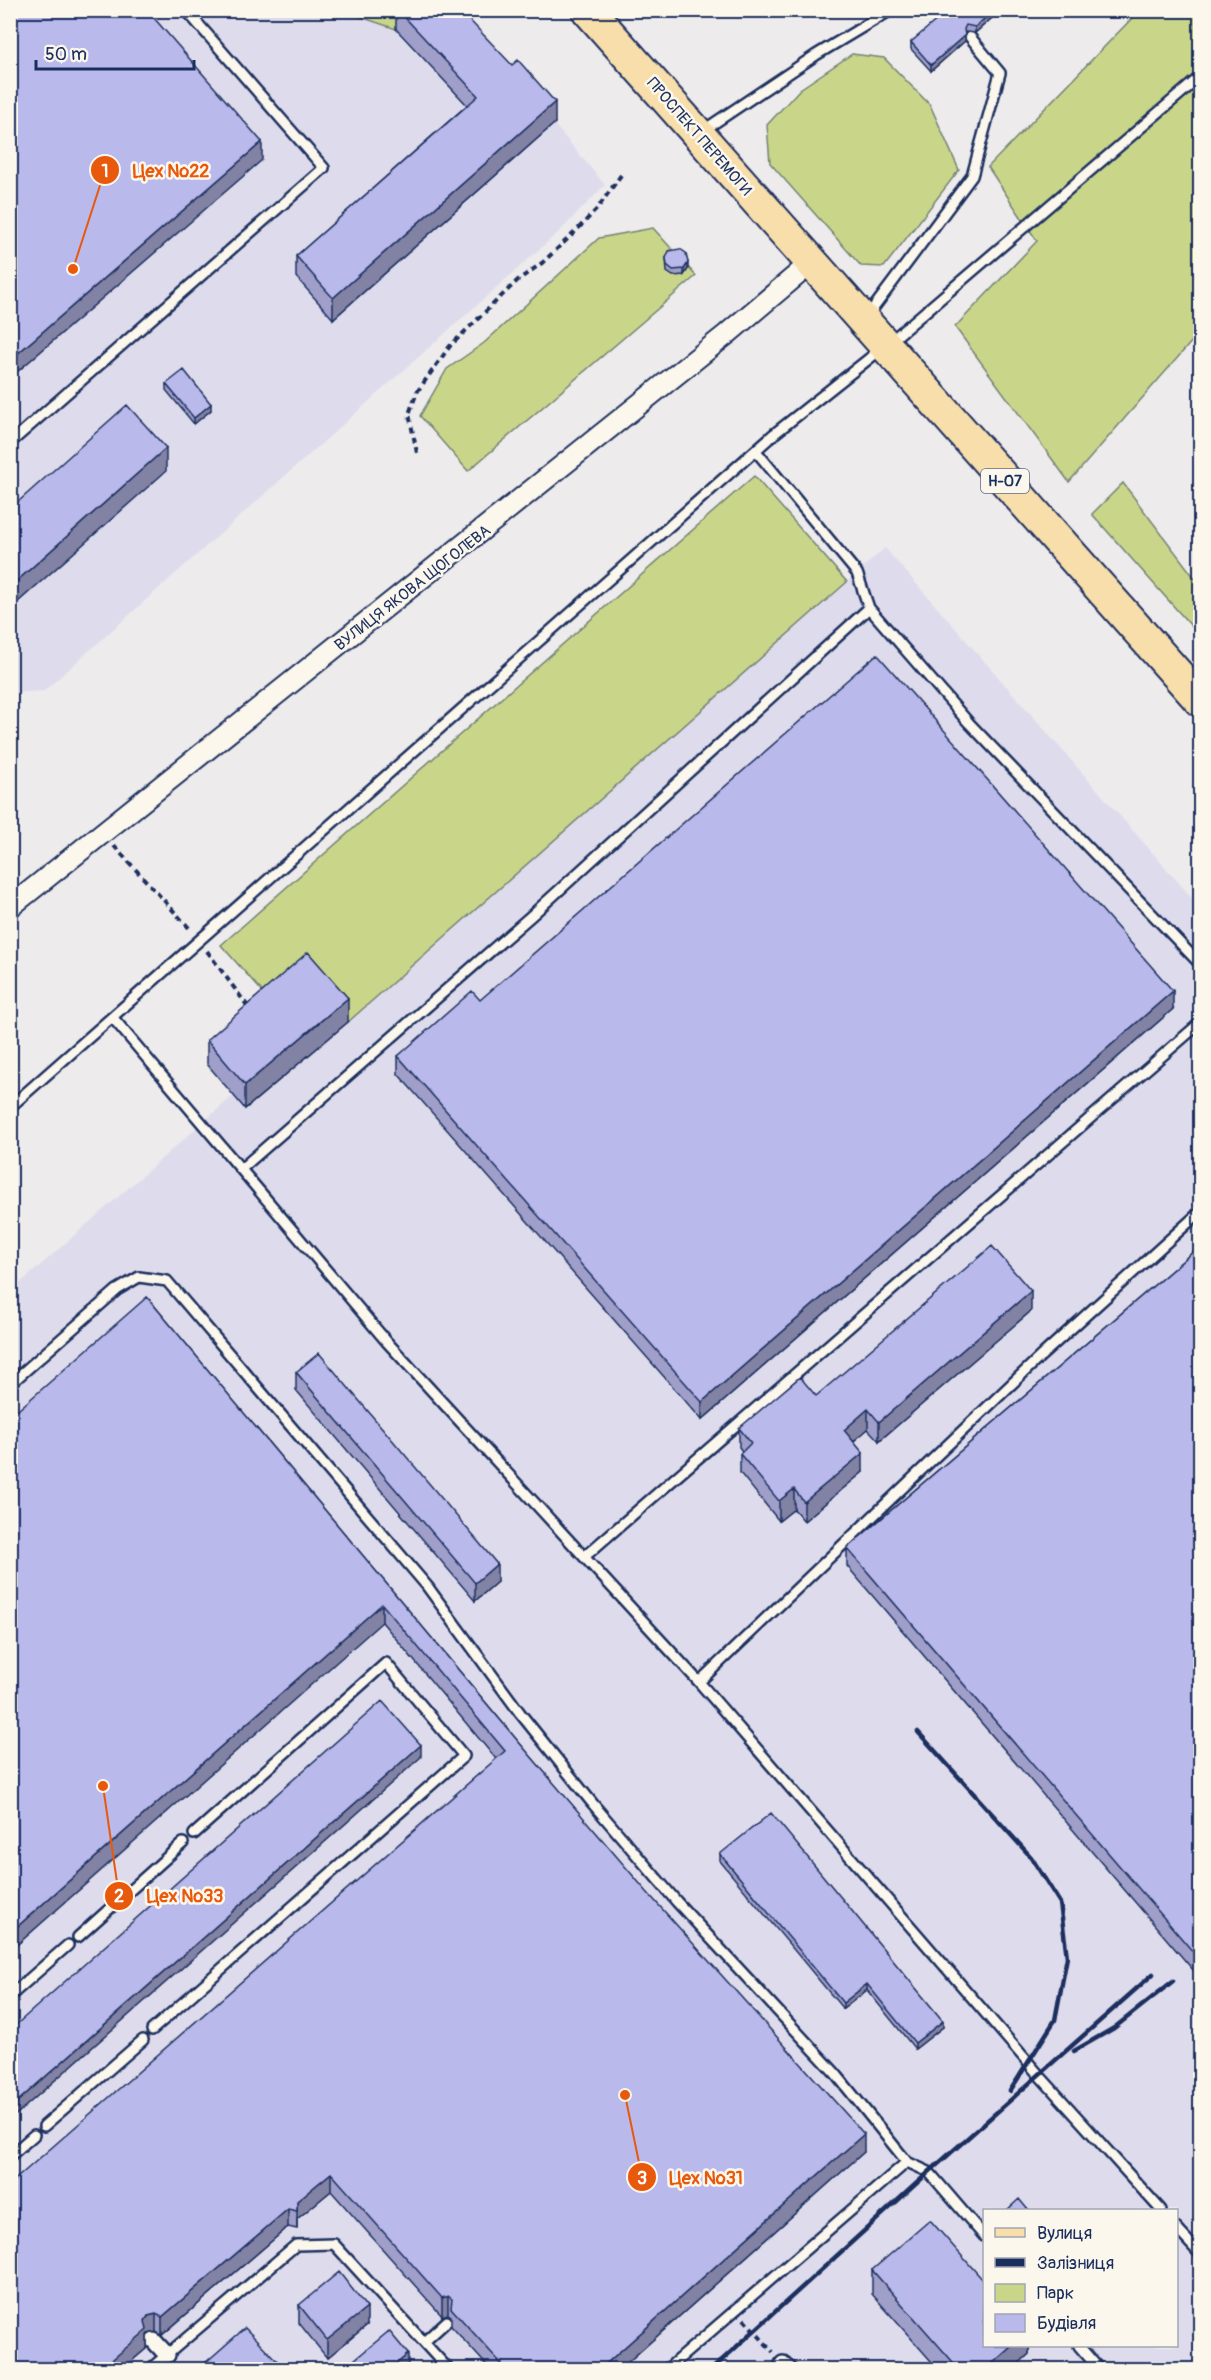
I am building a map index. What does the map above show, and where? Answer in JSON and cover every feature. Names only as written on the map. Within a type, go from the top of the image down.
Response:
[{"type":"main road","name":"ПРОСПЕКТ ПЕРЕМОГИ","points":[[588,10],[811,262]]},
{"type":"main road","name":"Н-07","points":[[811,262],[1200,700]]},
{"type":"street","name":"ВУЛИЦЯ ЯКОВА ЩОГОЛЕВА","points":[[10,907],[727,334],[811,262]]},
{"type":"street","points":[[154,2341],[167,2355]]},
{"type":"lane","points":[[10,443],[324,168],[186,10]]},
{"type":"lane","points":[[698,134],[816,55],[891,10]]},
{"type":"lane","points":[[863,322],[972,176],[1000,73],[970,37]]},
{"type":"lane","points":[[10,1107],[756,451],[885,346],[1200,77]]},
{"type":"lane","points":[[756,451],[857,573],[869,608],[969,723],[1200,964]]},
{"type":"lane","points":[[241,1169],[532,915],[869,608]]},
{"type":"lane","points":[[113,1018],[387,1342],[699,1682],[1039,2075],[1159,2209]]},
{"type":"lane","points":[[584,1557],[1200,1023]]},
{"type":"lane","points":[[699,1682],[1042,1355],[1200,1212]]},
{"type":"lane","points":[[10,1384],[117,1290],[139,1277],[167,1281],[427,1586],[520,1713],[593,1804],[677,1902],[836,2073],[907,2162],[929,2172],[983,2235]]},
{"type":"lane","points":[[152,2030],[464,1756],[386,1662],[194,1834]]},
{"type":"lane","points":[[78,1936],[183,1843]]},
{"type":"lane","points":[[10,1996],[68,1945]]},
{"type":"lane","points":[[44,2126],[143,2040]]},
{"type":"lane","points":[[10,2156],[34,2135]]},
{"type":"lane","points":[[666,2370],[907,2162]]},
{"type":"lane","points":[[1178,2230],[1200,2254]]},
{"type":"lane","points":[[149,2370],[296,2245],[334,2244],[449,2370]]},
{"type":"lane","points":[[424,2342],[447,2321]]},
{"type":"lane","points":[[1080,2347],[1100,2370]]},
{"type":"path","points":[[417,453],[409,414],[417,392],[450,346],[518,280],[542,263],[573,234],[597,209],[621,175]]},
{"type":"path","points":[[104,834],[182,918]]},
{"type":"path","points":[[200,942],[251,1011]]},
{"type":"path","points":[[736,2309],[786,2367]]},
{"type":"shaded area","points":[[343,10],[395,29],[518,81],[605,185],[561,230],[44,691],[11,693],[11,11]]},
{"type":"shaded area","points":[[885,548],[1200,907],[1200,2369],[11,2369],[10,1292],[234,1095],[348,1021]]},
{"type":"green space","points":[[343,11],[416,11],[396,29]]},
{"type":"green space","points":[[1139,11],[1200,11],[1200,332],[1069,482],[955,327],[1037,241],[988,167]]},
{"type":"green space","points":[[852,54],[884,58],[930,105],[959,170],[884,267],[861,266],[770,163],[767,125],[800,89]]},
{"type":"green space","points":[[653,228],[696,276],[468,471],[420,416],[447,369],[484,343],[599,238]]},
{"type":"green space","points":[[754,476],[847,582],[348,1022],[274,1005],[221,945]]},
{"type":"green space","points":[[1123,483],[1200,585],[1200,636],[1092,514]]},
{"type":"building","points":[[10,10],[147,10],[262,142],[10,360]]},
{"type":"building","points":[[398,10],[460,10],[512,65],[518,60],[555,102],[333,298],[296,256],[478,96]]},
{"type":"building","points":[[956,10],[994,10],[975,27],[966,25],[965,35],[931,65],[911,42],[946,12],[955,13]]},
{"type":"building","points":[[680,249],[686,253],[688,263],[684,269],[673,270],[667,265],[666,258],[669,251]]},
{"type":"building","points":[[184,370],[211,404],[194,418],[166,384]]},
{"type":"building","points":[[127,405],[166,448],[10,587],[10,509]]},
{"type":"building","points":[[877,654],[1173,991],[702,1402],[398,1056],[472,991],[480,1000]]},
{"type":"building","points":[[308,952],[348,998],[245,1085],[207,1040]]},
{"type":"building","points":[[992,1246],[1031,1291],[879,1422],[868,1409],[844,1430],[863,1453],[804,1502],[794,1489],[779,1501],[740,1454],[751,1443],[739,1428],[800,1377],[816,1396]]},
{"type":"building","points":[[1200,1246],[1200,1960],[847,1548]]},
{"type":"building","points":[[147,1297],[647,1892],[864,2134],[599,2370],[507,2370],[451,2308],[452,2299],[448,2296],[442,2298],[331,2173],[297,2201],[297,2211],[288,2209],[162,2317],[156,2314],[148,2316],[145,2321],[147,2330],[100,2370],[10,2370],[10,2184],[505,1751],[382,1604],[10,1933],[10,1417]]},
{"type":"building","points":[[319,1353],[497,1564],[475,1583],[296,1372]]},
{"type":"building","points":[[382,1701],[421,1745],[10,2108],[10,2030]]},
{"type":"building","points":[[771,1813],[943,2021],[915,2043],[867,1984],[843,2003],[720,1854]]},
{"type":"building","points":[[1019,2199],[1027,2209],[1008,2209]]},
{"type":"building","points":[[930,2220],[983,2280],[983,2347],[1011,2347],[985,2370],[960,2370],[872,2270]]},
{"type":"building","points":[[339,2272],[367,2308],[327,2340],[299,2305]]},
{"type":"building","points":[[245,2328],[286,2370],[197,2370]]},
{"type":"building","points":[[389,2331],[408,2354],[389,2370],[342,2370]]},
{"type":"railway","points":[[918,1732],[1031,1857],[1060,1903],[1067,1957],[1055,2020],[1010,2091]]},
{"type":"railway","points":[[711,2370],[929,2172],[1153,1974]]},
{"type":"railway","points":[[1074,2051],[1114,2028],[1173,1981]]},
{"type":"place","name":"Цех №22","points":[[73,269]]},
{"type":"place","name":"Цех №33","points":[[103,1786]]},
{"type":"place","name":"Цех №31","points":[[625,2095]]}]
